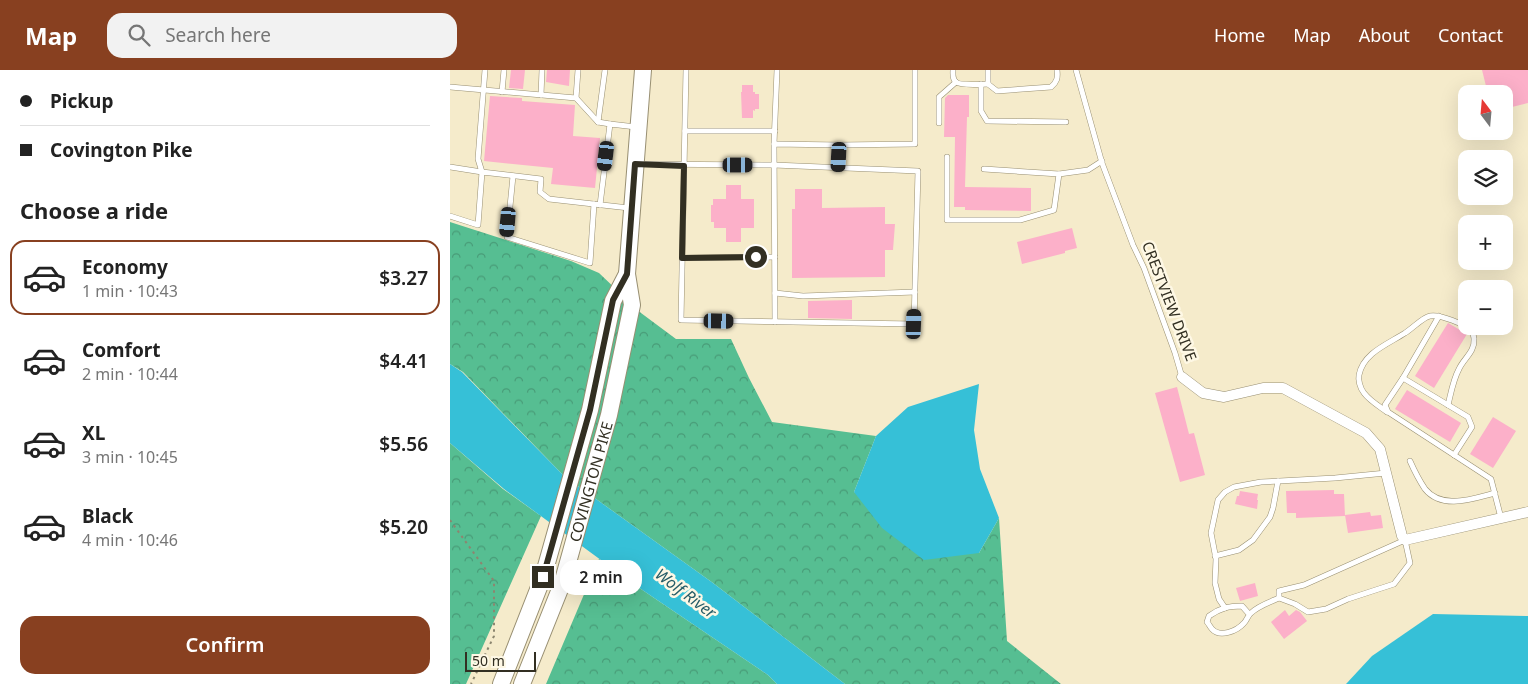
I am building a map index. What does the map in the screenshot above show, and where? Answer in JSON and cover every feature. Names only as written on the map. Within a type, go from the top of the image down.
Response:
[{"type":"main road","name":"COVINGTON PIKE","points":[[522,684],[562,584],[609,415],[632,305],[627,274],[643,70]]},
{"type":"main road","name":"COVINGTON PIKE","points":[[501,684],[543,577],[590,410],[613,300],[627,274]]},
{"type":"street","name":"CRESTVIEW DRIVE","points":[[1182,377],[1203,393],[1224,397],[1263,388],[1283,388],[1366,433],[1380,448],[1402,536],[1406,540]]},
{"type":"street","points":[[1406,540],[1528,512]]},
{"type":"lane","points":[[450,216],[478,225],[482,172],[478,159],[485,70]]},
{"type":"lane","points":[[502,92],[504,70]]},
{"type":"lane","points":[[540,95],[542,70]]},
{"type":"lane","points":[[576,98],[578,70]]},
{"type":"lane","points":[[598,122],[605,70]]},
{"type":"lane","points":[[635,164],[684,166],[774,165],[918,172],[914,324],[681,320],[682,258],[684,166],[685,130],[686,70]]},
{"type":"lane","points":[[775,322],[774,131],[777,70]]},
{"type":"lane","points":[[774,144],[916,144],[915,70]]},
{"type":"lane","points":[[953,70],[954,78],[960,84],[988,84],[997,91],[1051,87],[1058,78],[1056,70]]},
{"type":"lane","points":[[988,70],[988,84]]},
{"type":"lane","name":"CRESTVIEW DRIVE","points":[[1076,70],[1102,161],[1133,245],[1144,268],[1182,377]]},
{"type":"lane","points":[[939,122],[939,97],[956,82]]},
{"type":"lane","points":[[980,84],[981,111],[987,121],[1066,122]]},
{"type":"lane","points":[[450,87],[576,98],[598,122],[638,127]]},
{"type":"lane","points":[[600,205],[610,124]]},
{"type":"lane","points":[[685,130],[774,131]]},
{"type":"lane","points":[[838,168],[840,145]]},
{"type":"lane","points":[[947,157],[947,220],[1020,220],[1054,210],[1059,174]]},
{"type":"lane","points":[[984,169],[1059,174],[1088,170],[1102,161]]},
{"type":"lane","points":[[450,167],[541,179],[540,192],[549,199],[632,208]]},
{"type":"lane","points":[[513,176],[507,237],[590,263],[594,204]]},
{"type":"lane","points":[[682,258],[775,257]]},
{"type":"lane","points":[[775,293],[803,296],[915,292]]},
{"type":"lane","points":[[1388,412],[1386,405],[1439,316]]},
{"type":"lane","points":[[1448,405],[1459,368],[1474,346],[1472,332],[1452,320],[1439,316],[1425,318],[1406,333],[1370,355],[1361,366],[1358,379],[1362,391],[1373,402],[1491,479],[1502,518]]},
{"type":"lane","points":[[1403,378],[1468,417],[1472,427],[1454,455]]},
{"type":"lane","points":[[1410,461],[1426,491],[1435,498],[1454,502],[1494,493]]},
{"type":"lane","points":[[1225,608],[1219,599],[1215,583],[1215,556],[1211,534],[1218,500],[1225,492],[1234,487],[1261,482],[1386,473]]},
{"type":"lane","points":[[1215,556],[1239,550],[1253,540],[1270,518],[1278,481]]},
{"type":"lane","points":[[1249,614],[1242,606],[1231,606],[1217,610],[1209,616],[1207,622],[1212,629],[1219,633],[1230,632],[1240,627],[1246,621],[1249,614],[1279,598],[1295,604],[1308,612],[1326,609],[1348,599],[1394,584],[1410,563],[1406,540],[1350,563],[1304,585],[1279,591],[1279,598]]},
{"type":"path","points":[[450,520],[494,581],[494,636],[471,684]]},
{"type":"green space","points":[[450,222],[571,261],[599,273],[641,313],[676,339],[731,339],[772,422],[876,436],[854,492],[979,553],[999,518],[1007,641],[1061,684],[845,684],[713,583],[564,476],[463,372],[450,364]]},
{"type":"green space","points":[[450,443],[503,489],[541,516],[466,684],[450,684]]},
{"type":"green space","points":[[599,559],[768,675],[777,684],[546,684]]},
{"type":"water","name":"Wolf River","points":[[450,364],[462,372],[564,476],[713,583],[845,684],[777,684],[768,675],[635,585],[504,489],[450,443]]},
{"type":"water","points":[[979,384],[974,430],[980,469],[999,518],[979,553],[924,560],[882,528],[854,492],[876,436],[908,407]]},
{"type":"water","points":[[1433,614],[1528,616],[1528,684],[1346,684],[1372,656]]},
{"type":"building","points":[[511,70],[525,70],[523,89],[509,88]]},
{"type":"building","points":[[547,70],[570,70],[569,86],[546,82]]},
{"type":"building","points":[[1482,70],[1528,70],[1528,103],[1513,107],[1513,85],[1486,85]]},
{"type":"building","points":[[742,85],[753,85],[753,92],[759,94],[759,109],[753,110],[753,118],[742,118]]},
{"type":"building","points":[[948,95],[969,95],[965,187],[1031,188],[1031,211],[965,210],[965,207],[954,207],[955,137],[944,137],[945,98]]},
{"type":"building","points":[[490,96],[522,98],[522,101],[575,105],[573,136],[600,138],[595,188],[551,184],[553,168],[484,161]]},
{"type":"building","points":[[726,185],[741,185],[741,199],[754,199],[754,228],[741,228],[741,242],[726,242],[726,228],[714,228],[714,222],[711,222],[713,199],[726,199]]},
{"type":"building","points":[[795,189],[822,189],[822,208],[885,207],[885,224],[895,224],[893,250],[885,250],[885,277],[792,278],[792,209],[795,209]]},
{"type":"building","points":[[1072,228],[1077,248],[1022,264],[1017,242]]},
{"type":"building","points":[[852,300],[852,319],[808,318],[808,301]]},
{"type":"building","points":[[1448,323],[1458,329],[1458,335],[1466,335],[1434,388],[1415,376]]},
{"type":"building","points":[[1177,387],[1189,434],[1194,433],[1205,475],[1180,482],[1155,393]]},
{"type":"building","points":[[1407,390],[1461,423],[1450,442],[1395,409]]},
{"type":"building","points":[[1493,417],[1516,431],[1493,468],[1470,454]]},
{"type":"building","points":[[1334,490],[1334,494],[1344,494],[1345,516],[1296,518],[1296,513],[1287,513],[1286,491]]},
{"type":"building","points":[[1240,491],[1258,494],[1257,509],[1235,504]]},
{"type":"building","points":[[1370,512],[1371,516],[1381,515],[1383,528],[1348,533],[1345,515]]},
{"type":"building","points":[[1255,583],[1258,596],[1240,601],[1236,588]]},
{"type":"building","points":[[1285,610],[1289,616],[1296,610],[1300,612],[1307,621],[1284,639],[1271,622]]},
{"type":"route","points":[[543,577],[590,410],[613,300],[627,274],[635,164],[684,166],[682,258],[756,257]]}]
